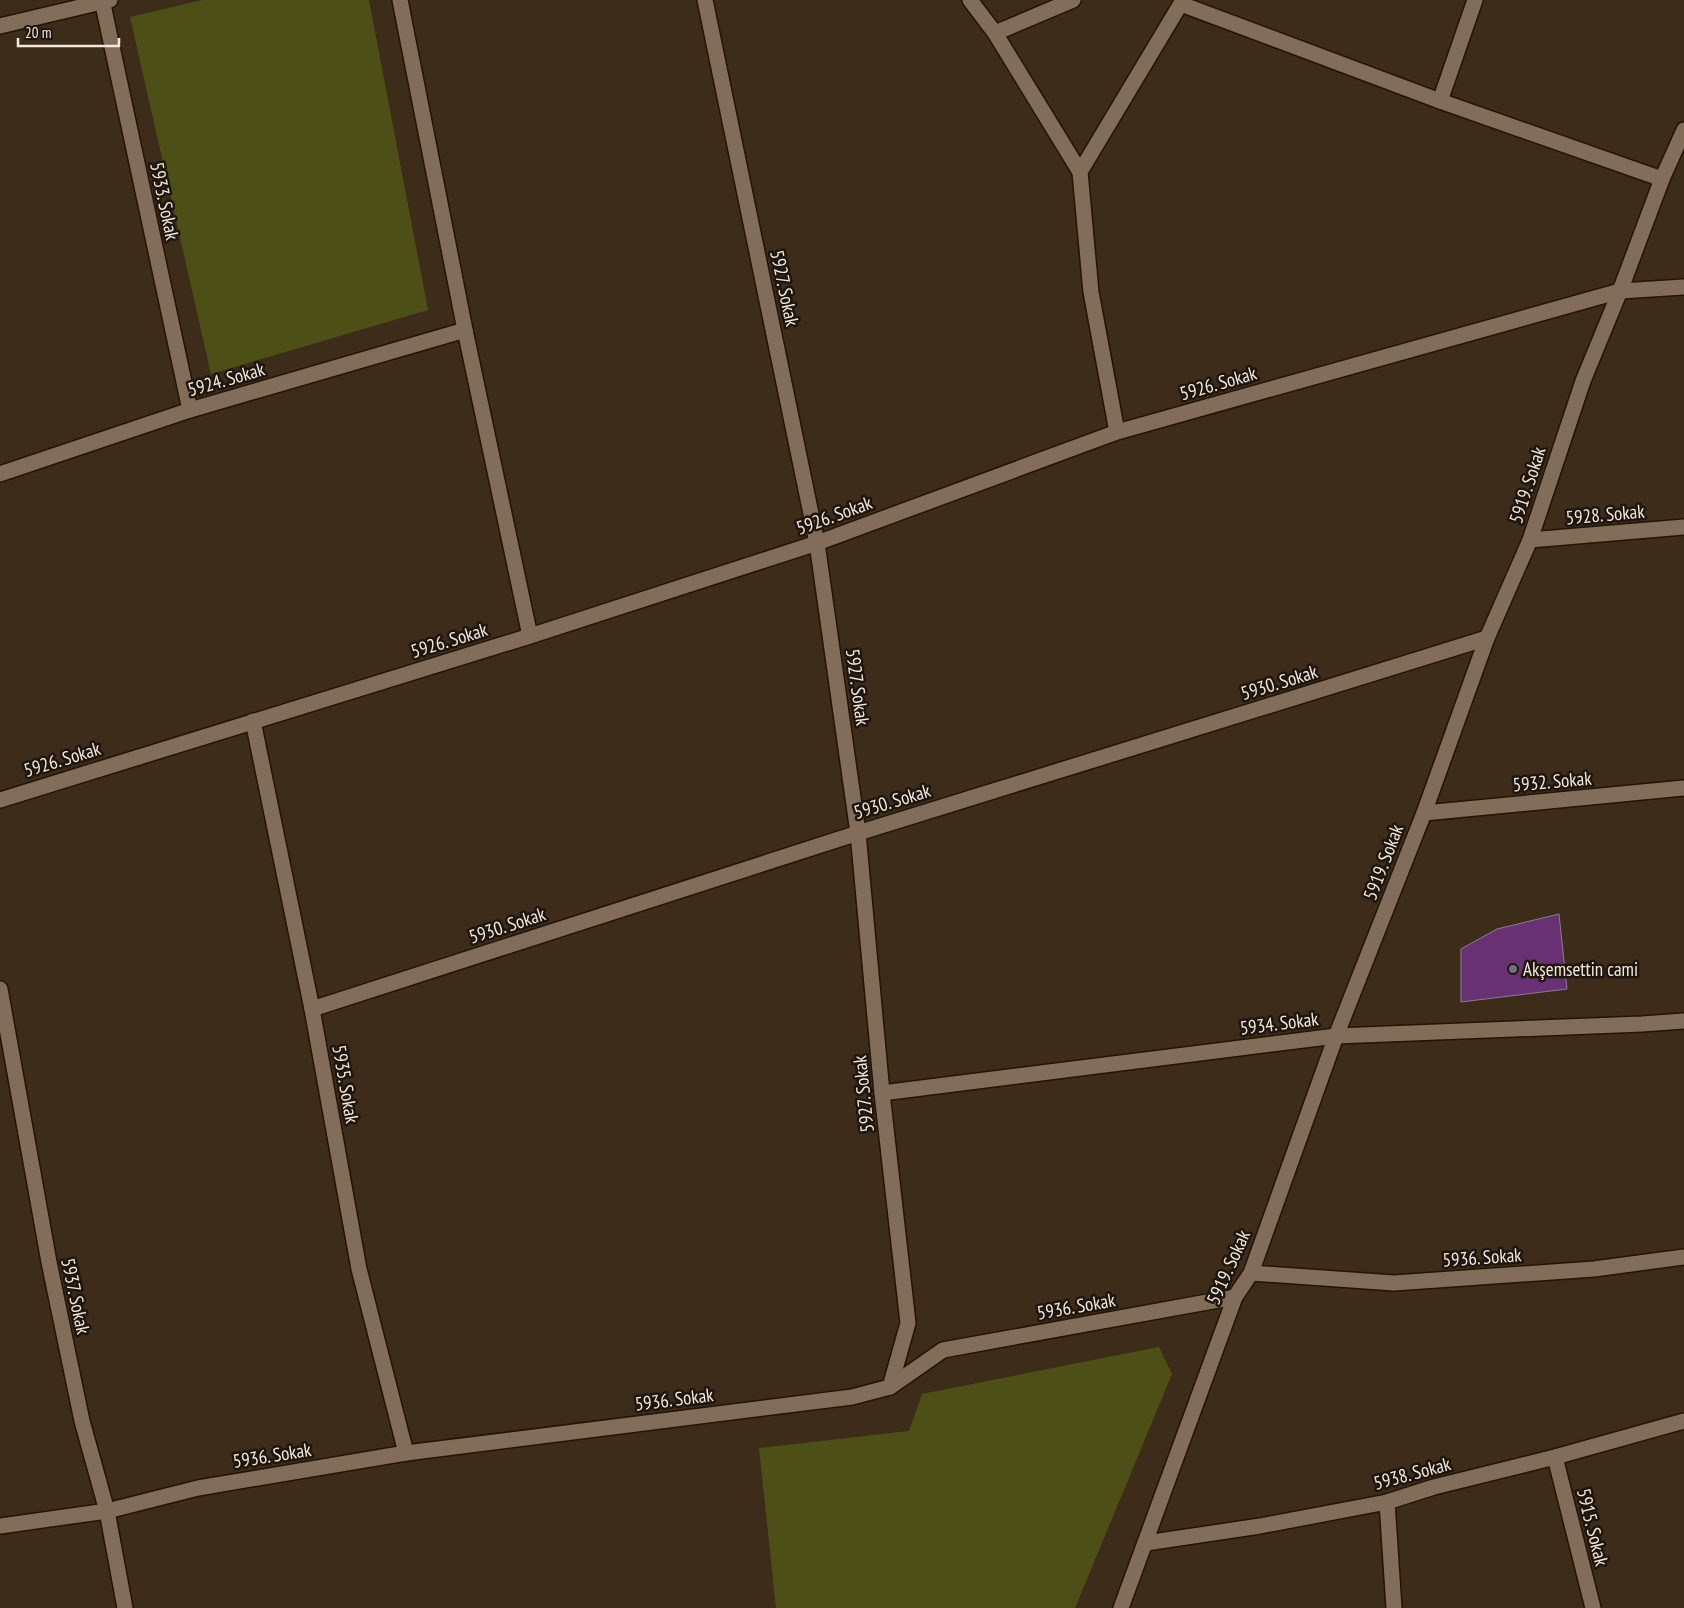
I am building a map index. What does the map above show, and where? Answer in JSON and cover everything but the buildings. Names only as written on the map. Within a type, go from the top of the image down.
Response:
[{"type":"street","points":[[400,0],[465,330],[530,636]]},
{"type":"street","name":"5927. Sokak","points":[[705,0],[818,543],[858,833],[882,1093],[908,1323],[890,1386]]},
{"type":"street","points":[[970,0],[995,33],[1080,172],[1091,292],[1117,432]]},
{"type":"street","points":[[995,33],[1073,0]]},
{"type":"street","points":[[1440,101],[1476,0]]},
{"type":"street","points":[[0,26],[105,1]]},
{"type":"street","name":"5933. Sokak","points":[[105,1],[190,410]]},
{"type":"street","points":[[1080,172],[1182,2],[1440,101],[1662,178]]},
{"type":"street","name":"5919. Sokak","points":[[1121,1608],[1235,1297],[1252,1272],[1336,1036],[1424,813],[1487,638],[1530,540],[1583,380],[1620,291],[1662,178],[1684,130]]},
{"type":"street","name":"5926. Sokak","points":[[0,800],[530,636],[818,543],[1117,432],[1620,291],[1684,287]]},
{"type":"street","name":"5924. Sokak","points":[[0,474],[190,410],[465,330]]},
{"type":"street","name":"5928. Sokak","points":[[1530,540],[1684,527]]},
{"type":"street","name":"5930. Sokak","points":[[312,1009],[858,833],[1487,638]]},
{"type":"street","name":"5935. Sokak","points":[[253,721],[312,1009],[359,1269],[406,1453]]},
{"type":"street","name":"5932. Sokak","points":[[1424,813],[1684,788]]},
{"type":"street","name":"5937. Sokak","points":[[0,989],[49,1262],[82,1421],[107,1511],[125,1608]]},
{"type":"street","name":"5934. Sokak","points":[[882,1093],[1336,1036],[1684,1021]]},
{"type":"street","name":"5936. Sokak","points":[[1252,1272],[1394,1283],[1594,1269],[1684,1257]]},
{"type":"street","name":"5936. Sokak","points":[[0,1526],[107,1511],[198,1488],[406,1453],[852,1397],[890,1386],[943,1350],[1235,1297]]},
{"type":"street","name":"5938. Sokak","points":[[1146,1543],[1260,1526],[1387,1502],[1434,1487],[1555,1457],[1684,1421]]},
{"type":"street","name":"5915. Sokak","points":[[1555,1457],[1593,1608]]},
{"type":"street","points":[[1387,1502],[1394,1608]]},
{"type":"shaded area","points":[[202,0],[369,0],[428,310],[211,374],[130,17]]},
{"type":"shaded area","points":[[1159,1347],[1172,1374],[1075,1608],[776,1608],[759,1448],[909,1431],[922,1394]]},
{"type":"place","name":"Akşemsettin cami","points":[[1513,969]]}]
